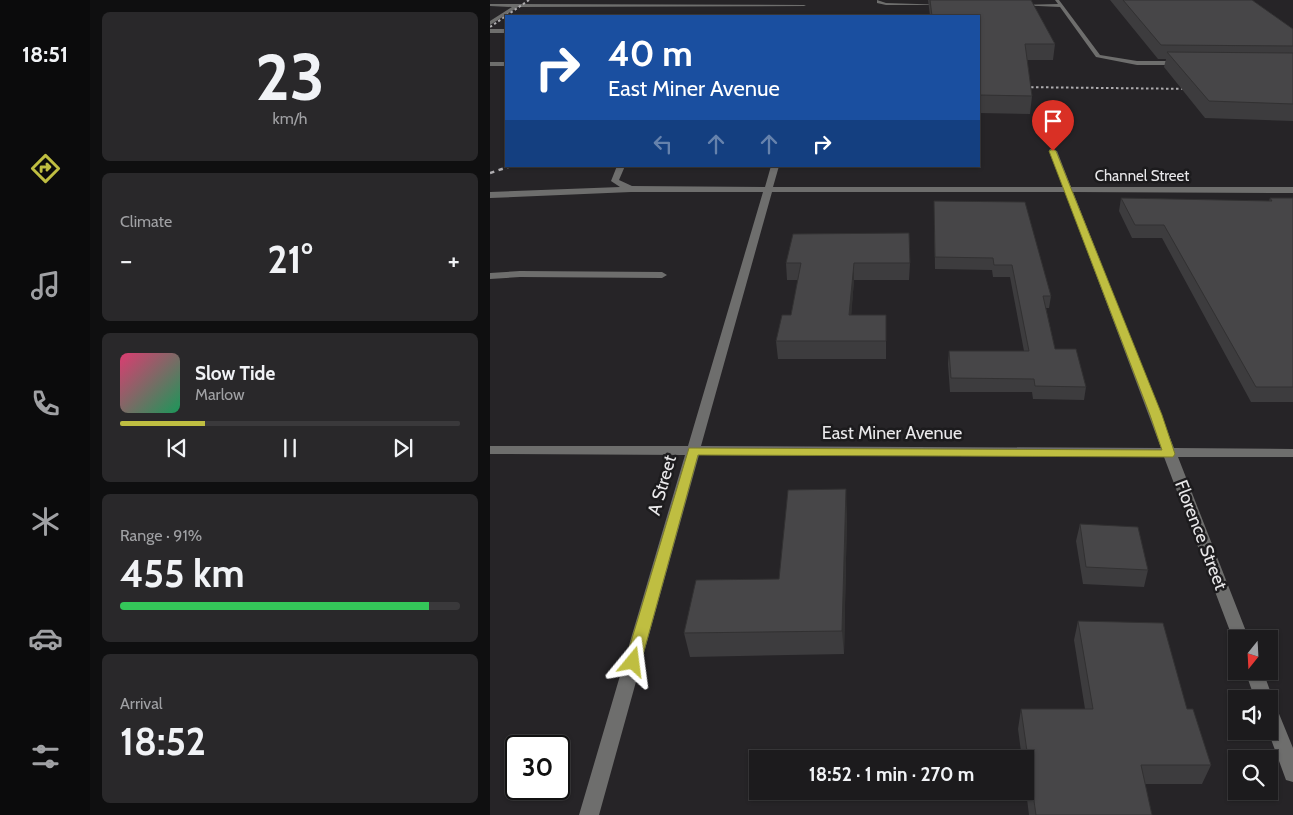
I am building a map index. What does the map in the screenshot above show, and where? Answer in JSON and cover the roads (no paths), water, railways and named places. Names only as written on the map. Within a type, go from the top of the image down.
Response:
[{"type":"street","points":[[490,5],[517,5],[534,0]]},
{"type":"street","points":[[879,0],[879,2],[886,4],[954,5]]},
{"type":"street","points":[[1057,0],[1098,56],[1137,63],[1186,63]]},
{"type":"street","points":[[512,15],[526,3],[804,5]]},
{"type":"street","points":[[490,23],[517,5]]},
{"type":"street","points":[[1012,5],[1061,6]]},
{"type":"street","points":[[490,31],[505,21]]},
{"type":"street","points":[[490,31],[505,31]]},
{"type":"street","points":[[490,64],[505,64]]},
{"type":"street","name":"Florence Street","points":[[1053,151],[1237,630]]},
{"type":"street","points":[[621,167],[614,181],[632,189]]},
{"type":"street","name":"A Street","points":[[589,815],[775,167]]},
{"type":"street","name":"Channel Street","points":[[490,195],[632,189],[1293,190]]},
{"type":"street","points":[[490,276],[520,274],[662,275]]},
{"type":"street","name":"East Miner Avenue","points":[[490,450],[1293,453]]},
{"type":"street","points":[[1278,734],[1293,773]]},
{"type":"railway","points":[[507,15],[529,0]]},
{"type":"railway","points":[[490,27],[505,17]]},
{"type":"railway","points":[[1016,87],[1196,89]]},
{"type":"railway","points":[[490,173],[508,167]]}]
